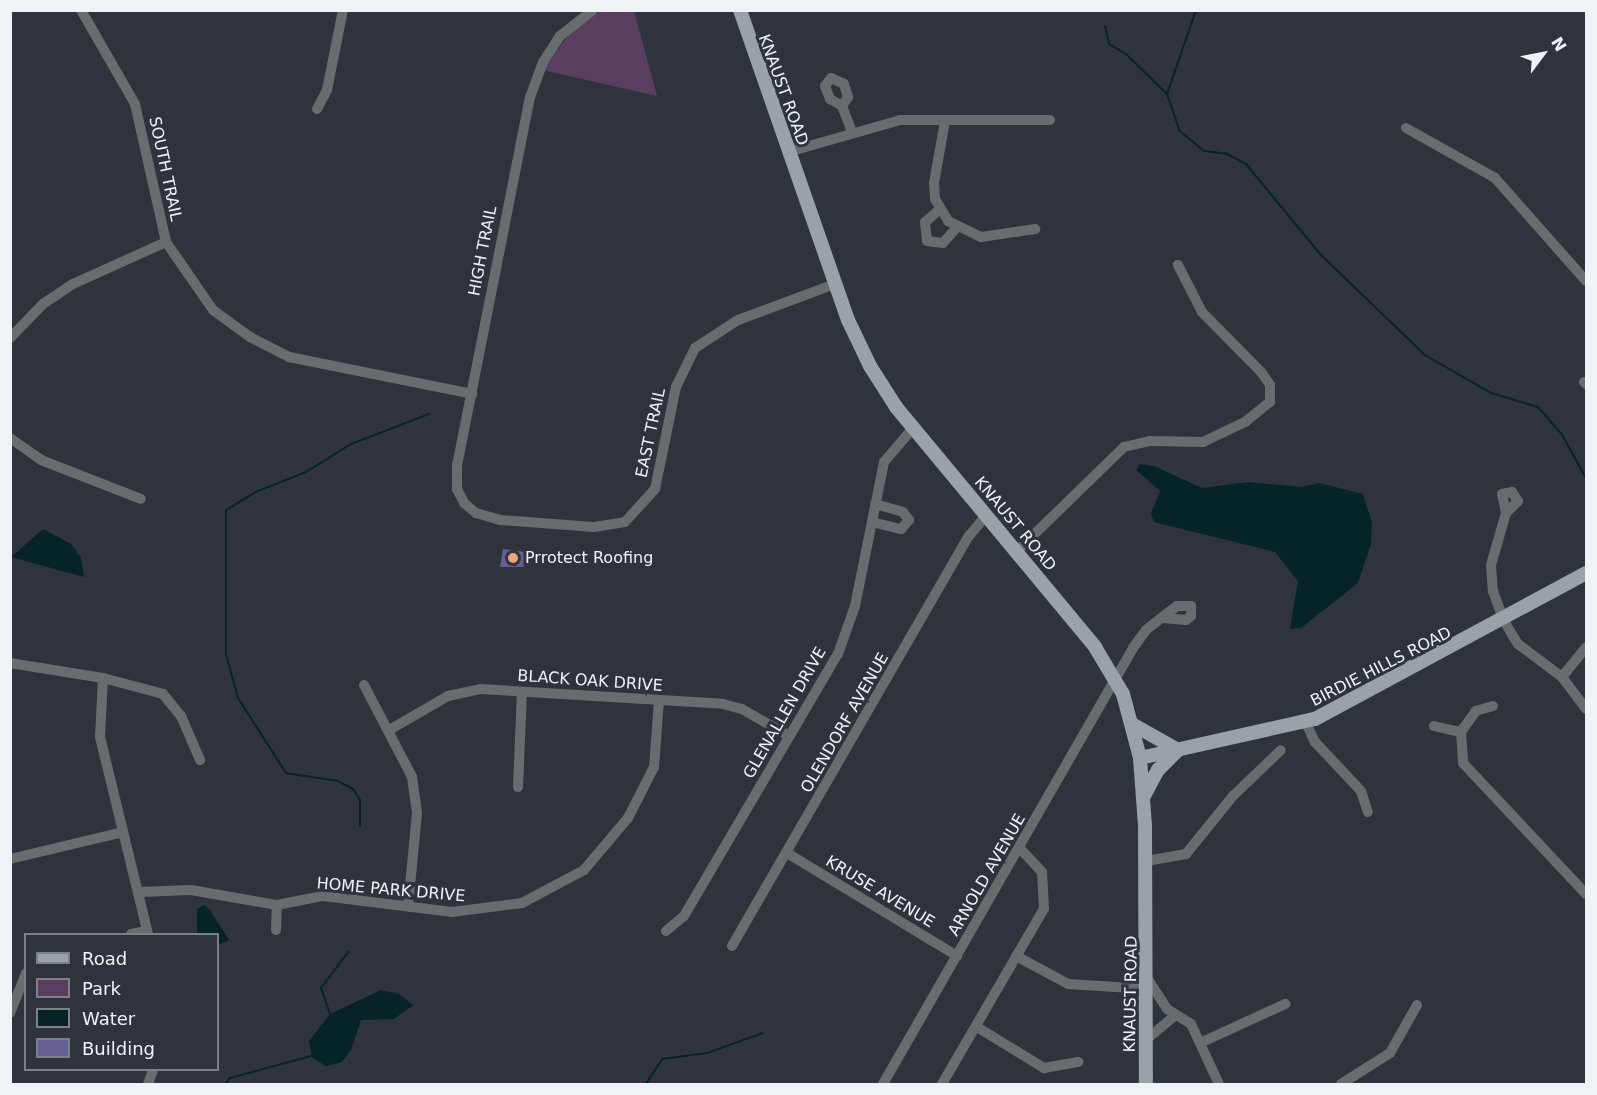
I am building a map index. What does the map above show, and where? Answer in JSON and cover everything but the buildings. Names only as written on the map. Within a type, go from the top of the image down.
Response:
[{"type":"main road","name":"KNAUST ROAD","points":[[740,10],[836,284],[870,366],[913,428],[1091,642],[1117,681],[1132,724],[1140,758],[1143,798],[1149,985],[1146,1084]]},
{"type":"main road","name":"BIRDIE HILLS ROAD","points":[[1140,758],[1306,723],[1504,621],[1587,573]]},
{"type":"main road","points":[[1132,724],[1178,750],[1158,770],[1143,798]]},
{"type":"street","name":"SOUTH TRAIL","points":[[81,10],[135,104],[166,242],[213,310],[271,348],[308,362],[472,394]]},
{"type":"street","points":[[317,109],[327,90],[343,10]]},
{"type":"street","name":"HIGH TRAIL","points":[[476,513],[461,496],[456,476],[536,79],[560,36],[593,10]]},
{"type":"street","points":[[842,106],[851,130]]},
{"type":"street","points":[[788,152],[851,130],[900,120],[1050,120]]},
{"type":"street","points":[[945,121],[934,183],[939,210],[956,228],[981,237],[1035,229]]},
{"type":"street","points":[[1406,128],[1495,178],[1587,281]]},
{"type":"street","points":[[939,210],[925,222],[927,242],[943,243],[956,228]]},
{"type":"street","points":[[10,338],[43,304],[73,284],[166,242]]},
{"type":"street","points":[[1016,552],[1124,447],[1149,441],[1203,442],[1245,422],[1270,402],[1270,385],[1262,373],[1202,312],[1178,265]]},
{"type":"street","name":"EAST TRAIL","points":[[476,513],[500,520],[594,527],[625,522],[655,489],[676,387],[696,348],[738,320],[836,284]]},
{"type":"street","name":"GLENALLEN DRIVE","points":[[666,931],[684,916],[842,646],[886,457],[913,428]]},
{"type":"street","points":[[10,438],[41,460],[141,499]]},
{"type":"street","points":[[872,522],[901,529],[909,520],[903,512],[875,504]]},
{"type":"street","points":[[1506,513],[1491,578],[1504,621],[1518,644],[1562,678],[1587,709]]},
{"type":"street","name":"OLENDORF AVENUE","points":[[732,946],[969,536],[986,516]]},
{"type":"street","name":"ARNOLD AVENUE","points":[[883,1084],[1117,681],[1132,648],[1163,618]]},
{"type":"street","points":[[1562,678],[1587,646]]},
{"type":"street","points":[[10,663],[103,678],[163,694],[181,716],[200,760]]},
{"type":"street","points":[[103,678],[98,722],[147,933]]},
{"type":"street","points":[[364,685],[407,760],[416,801],[408,907]]},
{"type":"street","name":"BLACK OAK DRIVE","points":[[391,729],[466,690],[733,705],[789,736]]},
{"type":"street","points":[[518,787],[522,692]]},
{"type":"street","name":"HOME PARK DRIVE","points":[[139,892],[191,890],[276,905],[323,896],[452,912],[501,909],[546,894],[584,870],[618,833],[650,780],[656,761],[659,700]]},
{"type":"street","points":[[1493,706],[1476,711],[1461,732],[1460,749],[1470,773],[1587,894]]},
{"type":"street","points":[[1306,723],[1315,742],[1361,791],[1368,812]]},
{"type":"street","points":[[1434,726],[1461,732]]},
{"type":"street","points":[[1146,861],[1186,854],[1233,796],[1281,750]]},
{"type":"street","points":[[10,859],[123,832]]},
{"type":"street","points":[[942,1084],[1044,909],[1046,888],[1038,864],[1020,848]]},
{"type":"street","name":"KRUSE AVENUE","points":[[787,853],[957,956]]},
{"type":"street","points":[[276,905],[276,930]]},
{"type":"street","points":[[1016,956],[1068,984],[1149,985],[1174,1016],[1191,1024],[1219,1084]]},
{"type":"street","points":[[10,1013],[24,978]]},
{"type":"street","points":[[1200,1043],[1285,1004]]},
{"type":"street","points":[[1341,1084],[1390,1053],[1417,1005]]},
{"type":"street","points":[[1147,1039],[1174,1016]]},
{"type":"street","points":[[977,1027],[1044,1068],[1078,1062]]},
{"type":"green space","points":[[601,11],[634,11],[657,96],[543,70],[572,30]]},
{"type":"water","points":[[1140,464],[1154,466],[1202,488],[1248,482],[1302,487],[1319,483],[1363,494],[1372,522],[1371,544],[1358,583],[1301,628],[1290,629],[1298,581],[1275,552],[1154,522],[1151,514],[1160,491],[1136,470]]},
{"type":"water","points":[[43,529],[71,544],[81,557],[84,577],[11,557]]},
{"type":"water","points":[[204,905],[210,910],[229,940],[219,945],[219,933],[197,933],[197,909]]},
{"type":"water","points":[[381,990],[399,994],[413,1005],[394,1019],[361,1020],[351,1050],[342,1062],[326,1066],[312,1058],[309,1041],[330,1014]]},
{"type":"waterway","points":[[1196,10],[1167,94],[1180,131],[1204,151],[1227,154],[1246,164],[1321,255],[1425,355],[1491,393],[1538,407],[1562,435],[1586,478]]},
{"type":"waterway","points":[[1105,26],[1109,44],[1126,54],[1167,94]]},
{"type":"waterway","points":[[360,826],[360,800],[353,789],[338,781],[286,773],[238,698],[226,654],[226,510],[258,491],[306,472],[351,444],[429,414]]},
{"type":"waterway","points":[[330,1014],[321,988],[349,951]]},
{"type":"waterway","points":[[646,1084],[662,1059],[707,1053],[763,1033]]},
{"type":"waterway","points":[[225,1084],[230,1078],[311,1056]]},
{"type":"place","name":"Prrotect Roofing","points":[[513,558]]}]
